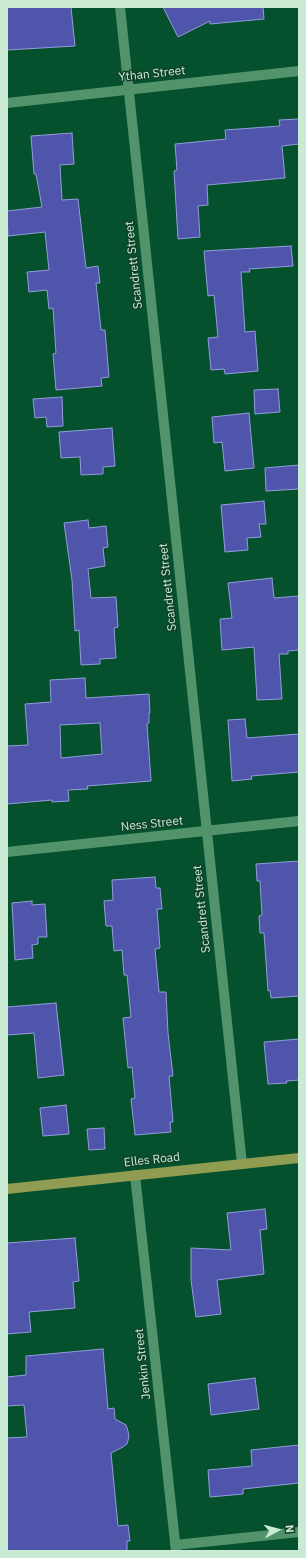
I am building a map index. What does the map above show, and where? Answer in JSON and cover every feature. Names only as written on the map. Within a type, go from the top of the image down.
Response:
[{"type":"main road","name":"Elles Road","points":[[7,1189],[299,1158]]},
{"type":"street","name":"Scandrett Street","points":[[120,7],[242,1164]]},
{"type":"street","name":"Ythan Street","points":[[7,103],[299,71]]},
{"type":"street","name":"Ness Street","points":[[7,852],[299,821]]},
{"type":"street","name":"Jenkin Street","points":[[135,1175],[175,1548]]},
{"type":"street","points":[[175,1548],[299,1532]]},
{"type":"building","points":[[7,7],[71,7],[75,46],[7,50]]},
{"type":"building","points":[[163,7],[263,7],[264,19],[210,24],[210,21],[178,37]]},
{"type":"building","points":[[299,119],[299,144],[282,146],[285,178],[207,185],[208,205],[198,206],[200,237],[178,239],[174,171],[177,170],[175,144],[226,139],[225,130],[280,126],[279,120]]},
{"type":"building","points":[[72,133],[74,164],[60,165],[62,200],[78,199],[86,268],[98,266],[100,283],[96,283],[101,330],[105,330],[109,377],[101,378],[102,386],[56,390],[53,354],[56,353],[53,308],[49,309],[47,290],[29,292],[27,272],[49,270],[45,232],[8,236],[7,211],[42,207],[36,174],[34,174],[31,136]]},
{"type":"building","points":[[291,246],[293,266],[249,269],[250,272],[241,272],[245,332],[255,331],[258,371],[225,374],[224,369],[211,370],[208,338],[218,337],[214,295],[208,296],[204,251]]},
{"type":"building","points":[[278,389],[280,412],[255,414],[254,390]]},
{"type":"building","points":[[62,397],[63,426],[47,427],[46,417],[35,418],[33,399]]},
{"type":"building","points":[[249,413],[254,468],[225,471],[222,442],[214,443],[212,417]]},
{"type":"building","points":[[112,428],[115,466],[103,467],[103,474],[81,475],[80,457],[61,458],[59,432]]},
{"type":"building","points":[[299,465],[299,489],[266,491],[265,468]]},
{"type":"building","points":[[264,501],[266,524],[259,524],[261,537],[247,538],[248,550],[225,552],[221,505]]},
{"type":"building","points":[[88,520],[89,528],[106,526],[108,547],[103,548],[105,566],[88,569],[91,598],[116,597],[118,627],[114,628],[116,658],[100,659],[100,664],[81,665],[79,630],[75,631],[72,580],[64,523]]},
{"type":"building","points":[[272,578],[274,598],[299,596],[299,650],[288,651],[288,654],[279,654],[282,699],[257,700],[254,647],[222,650],[220,619],[232,618],[228,583]]},
{"type":"building","points":[[85,678],[86,698],[149,694],[150,713],[149,723],[147,724],[151,781],[87,786],[88,789],[68,790],[69,801],[52,802],[52,800],[7,804],[7,746],[28,745],[25,704],[51,702],[50,680]],"holes":[[[100,723],[102,754],[61,758],[60,725]]]},
{"type":"building","points":[[245,719],[247,738],[299,734],[299,772],[251,776],[252,779],[232,781],[228,720]]},
{"type":"building","points":[[299,861],[299,996],[271,998],[270,990],[268,991],[264,933],[260,933],[259,916],[262,915],[260,881],[257,881],[256,864]]},
{"type":"building","points":[[155,877],[156,888],[160,888],[162,909],[157,909],[160,948],[155,949],[159,992],[166,992],[168,1033],[173,1076],[169,1076],[173,1122],[170,1122],[171,1132],[135,1135],[131,1099],[135,1098],[132,1067],[128,1068],[123,1018],[131,1017],[127,975],[124,975],[122,950],[114,951],[112,926],[106,926],[104,901],[113,900],[112,880]]},
{"type":"building","points":[[32,901],[32,905],[45,904],[47,937],[38,937],[38,944],[32,945],[33,958],[15,960],[12,903]]},
{"type":"building","points":[[56,1003],[64,1075],[38,1078],[34,1033],[7,1035],[7,1007]]},
{"type":"building","points":[[299,1039],[299,1080],[286,1081],[287,1083],[268,1084],[264,1042]]},
{"type":"building","points":[[66,1105],[69,1134],[43,1136],[40,1108]]},
{"type":"building","points":[[104,1128],[105,1149],[89,1150],[87,1129]]},
{"type":"building","points":[[265,1209],[267,1229],[260,1230],[264,1274],[217,1280],[221,1314],[196,1317],[191,1280],[191,1248],[231,1250],[227,1213]]},
{"type":"building","points":[[75,1238],[79,1281],[73,1282],[75,1308],[29,1312],[31,1332],[7,1334],[7,1243]]},
{"type":"building","points":[[103,1349],[108,1409],[114,1408],[115,1419],[126,1425],[129,1437],[127,1444],[111,1453],[118,1526],[128,1525],[130,1541],[127,1541],[127,1551],[7,1551],[7,1438],[27,1437],[24,1405],[7,1406],[7,1377],[26,1375],[26,1356]]},
{"type":"building","points":[[255,1378],[259,1409],[211,1415],[208,1384]]},
{"type":"building","points":[[299,1445],[299,1483],[243,1489],[243,1494],[210,1497],[208,1470],[252,1466],[251,1450]]}]
